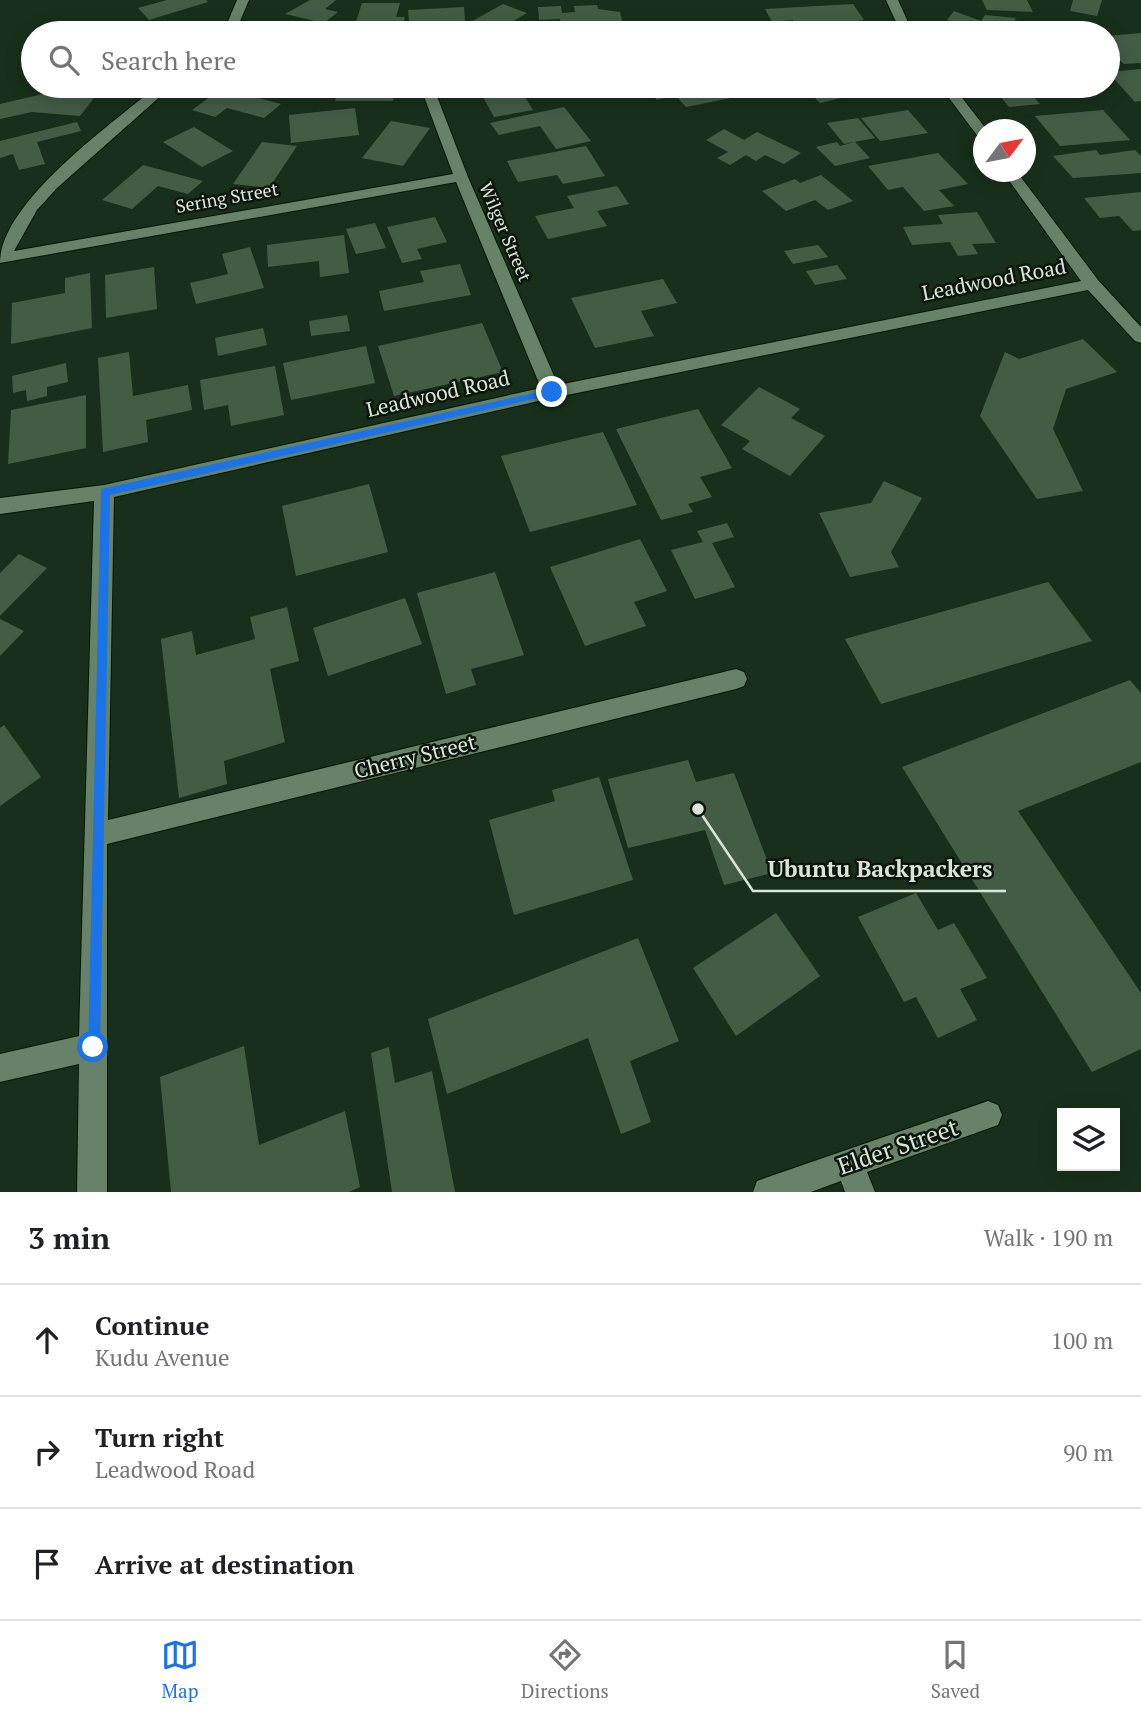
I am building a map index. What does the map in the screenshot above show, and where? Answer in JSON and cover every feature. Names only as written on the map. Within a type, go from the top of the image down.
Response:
[{"type":"street","points":[[233,21],[243,0]]},
{"type":"street","points":[[892,0],[902,21]]},
{"type":"street","points":[[2,257],[12,234],[37,200],[152,98]]},
{"type":"street","name":"Wilger Street","points":[[431,98],[461,177],[552,392]]},
{"type":"street","points":[[955,98],[973,121]]},
{"type":"street","name":"Sering Street","points":[[2,257],[461,177]]},
{"type":"street","points":[[1017,182],[1092,284],[1141,337]]},
{"type":"street","name":"Leadwood Road","points":[[0,506],[104,492],[552,392],[1092,284]]},
{"type":"street","points":[[93,1192],[95,835],[104,492]]},
{"type":"street","name":"Cherry Street","points":[[95,835],[736,679]]},
{"type":"street","points":[[0,1068],[93,1047]]},
{"type":"street","name":"Elder Street","points":[[768,1192],[988,1115]]},
{"type":"street","points":[[849,1164],[860,1192]]},
{"type":"building","points":[[167,0],[208,2],[149,20],[138,8]]},
{"type":"building","points":[[310,0],[336,0],[325,9],[338,12],[327,21],[285,14]]},
{"type":"building","points":[[982,0],[1027,0],[1033,12],[987,10]]},
{"type":"building","points":[[1073,0],[1102,0],[1097,16],[1070,11]]},
{"type":"building","points":[[362,3],[400,3],[396,17],[405,17],[404,21],[356,21]]},
{"type":"building","points":[[503,4],[527,13],[513,21],[472,21]]},
{"type":"building","points":[[853,4],[864,20],[771,21],[765,9]]},
{"type":"building","points":[[597,5],[598,9],[620,12],[622,21],[539,20],[538,7],[561,6],[562,13],[575,12],[574,6]]},
{"type":"building","points":[[464,7],[465,21],[409,21],[408,10]]},
{"type":"building","points":[[954,11],[981,21],[951,21],[947,20]]},
{"type":"building","points":[[985,15],[1016,18],[1014,20],[1017,21],[981,21]]},
{"type":"building","points":[[1141,33],[1141,63],[1124,64],[1120,61],[1120,35]]},
{"type":"building","points":[[1141,69],[1141,101],[1135,102],[1120,85],[1120,71]]},
{"type":"building","points":[[26,98],[94,98],[80,116],[32,112],[0,119],[0,104]]},
{"type":"building","points":[[208,98],[259,98],[281,104],[264,118],[227,108],[215,117],[192,110]]},
{"type":"building","points":[[336,98],[394,98],[393,101],[335,101]]},
{"type":"building","points":[[484,98],[526,98],[533,110],[494,117]]},
{"type":"building","points":[[678,98],[731,98],[686,107]]},
{"type":"building","points":[[815,98],[841,98],[820,103]]},
{"type":"building","points":[[1002,98],[1035,98],[1040,104],[1009,107]]},
{"type":"building","points":[[564,107],[591,141],[556,149],[540,126],[499,135],[490,123]]},
{"type":"building","points":[[355,108],[359,135],[291,143],[289,115]]},
{"type":"building","points":[[908,110],[928,133],[880,141],[861,118]]},
{"type":"building","points":[[1103,110],[1130,140],[1060,146],[1035,116]]},
{"type":"building","points":[[858,118],[875,138],[844,144],[827,123]]},
{"type":"building","points":[[391,121],[430,128],[403,166],[362,158]]},
{"type":"building","points":[[77,122],[81,131],[37,142],[45,164],[19,170],[13,154],[0,158],[0,141]]},
{"type":"building","points":[[194,127],[233,151],[202,167],[163,142]]},
{"type":"building","points":[[724,129],[744,140],[757,132],[801,153],[784,164],[765,155],[756,161],[746,155],[730,165],[717,158],[728,152],[706,140]]},
{"type":"building","points":[[262,142],[297,146],[269,188],[233,184]]},
{"type":"building","points":[[837,142],[840,146],[855,142],[870,158],[835,166],[816,147]]},
{"type":"building","points":[[586,146],[605,176],[563,184],[557,175],[518,182],[507,161]]},
{"type":"building","points":[[1096,150],[1100,155],[1135,150],[1141,156],[1141,173],[1073,178],[1053,156]]},
{"type":"building","points":[[938,153],[968,184],[939,190],[954,206],[924,211],[903,187],[888,190],[868,166]]},
{"type":"building","points":[[143,165],[203,181],[188,194],[158,186],[132,209],[102,200]]},
{"type":"building","points":[[821,175],[853,201],[828,210],[815,200],[786,211],[762,191],[795,179],[800,183]]},
{"type":"building","points":[[617,186],[629,204],[597,211],[607,226],[548,239],[535,216],[574,208],[567,196]]},
{"type":"building","points":[[1141,192],[1141,230],[1133,231],[1119,216],[1100,218],[1084,198]]},
{"type":"building","points":[[977,212],[996,243],[972,244],[978,254],[958,256],[950,242],[912,245],[903,227],[943,224],[938,215]]},
{"type":"building","points":[[435,217],[447,242],[417,249],[422,259],[402,263],[387,227]]},
{"type":"building","points":[[375,223],[386,248],[356,254],[346,229]]},
{"type":"building","points":[[344,235],[349,273],[320,277],[319,261],[268,267],[267,245]]},
{"type":"building","points":[[818,245],[828,257],[793,264],[784,251]]},
{"type":"building","points":[[250,247],[264,288],[196,304],[190,283],[228,274],[222,254]]},
{"type":"building","points":[[460,264],[471,295],[384,311],[379,291],[424,282],[420,271]]},
{"type":"building","points":[[837,265],[847,279],[815,285],[806,271]]},
{"type":"building","points":[[154,267],[157,309],[106,318],[105,275]]},
{"type":"building","points":[[90,273],[92,328],[11,344],[12,303],[65,293],[65,278]]},
{"type":"building","points":[[663,279],[677,303],[641,311],[654,336],[595,348],[571,298]]},
{"type":"building","points":[[347,315],[350,331],[311,336],[309,321]]},
{"type":"building","points":[[482,323],[503,372],[394,396],[378,346]]},
{"type":"building","points":[[263,328],[267,345],[218,356],[215,338]]},
{"type":"building","points":[[1083,339],[1117,372],[1066,389],[1053,429],[1083,491],[1037,499],[980,416],[1005,352],[1019,359]]},
{"type":"building","points":[[366,346],[375,383],[291,400],[283,363]]},
{"type":"building","points":[[129,352],[133,396],[188,385],[192,410],[146,420],[148,442],[103,452],[98,358]]},
{"type":"building","points":[[66,363],[68,382],[47,387],[47,396],[27,401],[26,390],[13,393],[12,376]]},
{"type":"building","points":[[275,366],[284,415],[231,426],[228,405],[204,410],[200,380]]},
{"type":"building","points":[[759,387],[800,409],[791,418],[825,436],[790,476],[742,449],[750,441],[721,425]]},
{"type":"building","points":[[86,395],[86,448],[8,464],[11,410]]},
{"type":"building","points":[[698,409],[732,468],[700,477],[712,497],[688,504],[693,512],[661,520],[616,429]]},
{"type":"building","points":[[603,432],[637,505],[530,532],[501,456]]},
{"type":"building","points":[[884,481],[922,498],[891,552],[899,567],[850,577],[819,513],[871,503]]},
{"type":"building","points":[[369,484],[388,552],[296,576],[282,506]]},
{"type":"building","points":[[727,523],[734,537],[712,543],[735,587],[695,599],[671,550],[703,542],[697,531]]},
{"type":"building","points":[[640,539],[667,591],[634,602],[646,626],[585,646],[550,567]]},
{"type":"building","points":[[19,554],[47,568],[0,616],[0,573]]},
{"type":"building","points":[[495,572],[524,655],[471,669],[476,685],[446,694],[417,593]]},
{"type":"building","points":[[1048,582],[1092,641],[881,704],[845,639]]},
{"type":"building","points":[[405,598],[422,644],[328,676],[313,628]]},
{"type":"building","points":[[287,607],[299,661],[270,669],[285,742],[224,761],[227,784],[179,798],[161,639],[192,631],[196,655],[255,639],[250,617]]},
{"type":"building","points":[[0,619],[24,631],[0,656]]},
{"type":"building","points":[[1130,680],[1141,693],[1141,762],[1018,811],[1141,993],[1141,1049],[1092,1072],[902,767]]},
{"type":"building","points":[[4,725],[41,777],[0,806],[0,728]]},
{"type":"building","points":[[688,760],[696,782],[734,773],[772,873],[724,885],[705,830],[628,848],[608,779]]},
{"type":"building","points":[[599,777],[633,880],[514,915],[489,820],[555,801],[552,790]]},
{"type":"building","points":[[916,893],[938,930],[954,923],[987,978],[960,989],[977,1020],[938,1038],[916,997],[904,1002],[858,917]]},
{"type":"building","points":[[776,913],[820,976],[736,1036],[693,968]]},
{"type":"building","points":[[638,938],[679,1041],[630,1061],[651,1122],[621,1134],[588,1038],[447,1094],[428,1019]]},
{"type":"building","points":[[244,1046],[259,1145],[345,1111],[360,1187],[349,1192],[171,1192],[160,1077]]},
{"type":"building","points":[[389,1047],[395,1083],[432,1071],[455,1192],[392,1192],[371,1053]]},
{"type":"place","name":"Ubuntu Backpackers","points":[[698,809]]},
{"type":"route","points":[[93,1047],[95,835],[102,657],[104,492],[552,392]]}]
